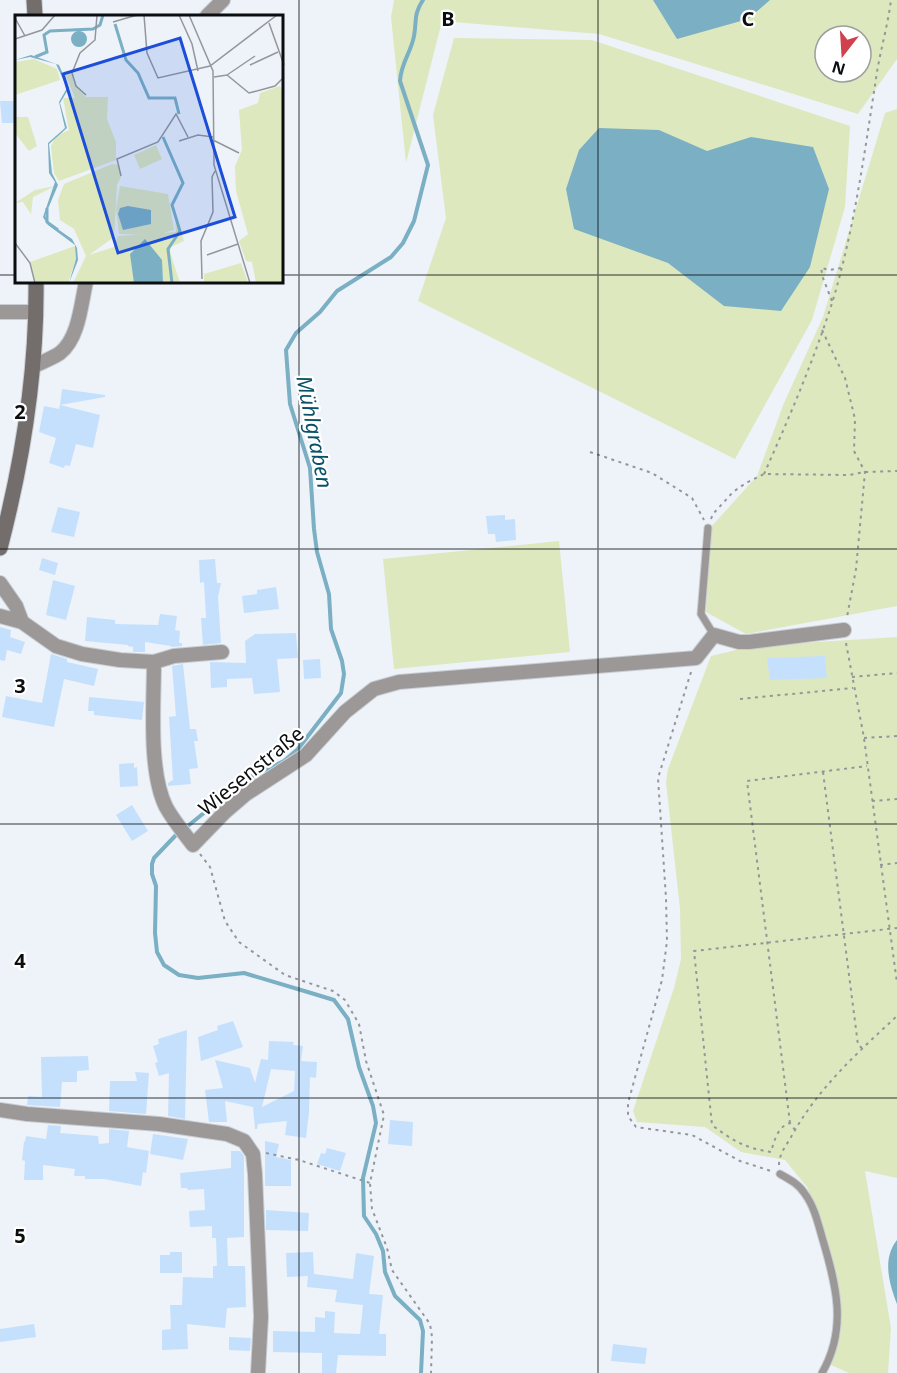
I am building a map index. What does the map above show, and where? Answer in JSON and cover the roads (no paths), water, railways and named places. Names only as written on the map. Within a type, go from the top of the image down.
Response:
[{"type":"street","points":[[208,15],[223,0]]},
{"type":"street","points":[[0,548],[25,433],[34,366],[36,284]]},
{"type":"street","points":[[34,366],[59,354],[66,346],[74,332],[86,284]]},
{"type":"street","points":[[0,312],[36,312]]},
{"type":"street","points":[[2,584],[16,606],[22,622]]},
{"type":"street","points":[[0,616],[22,622],[56,646],[82,654],[154,662],[174,656],[222,652]]},
{"type":"street","points":[[714,635],[739,642],[749,642],[844,630]]},
{"type":"street","name":"Wiesenstraße","points":[[154,662],[155,760],[158,783],[166,807],[193,845],[246,794],[306,755],[345,712],[374,689],[399,682],[696,658],[714,635]]},
{"type":"street","points":[[0,1110],[159,1124],[227,1134],[244,1142],[253,1154],[261,1317],[258,1373]]},
{"type":"lane","points":[[708,528],[701,614],[714,635]]},
{"type":"lane","points":[[780,1174],[795,1183],[806,1194],[837,1292],[836,1336],[830,1357],[822,1373]]},
{"type":"water","points":[[653,0],[770,0],[748,19],[677,39]]},
{"type":"water","points":[[599,128],[659,130],[707,151],[751,137],[813,147],[829,189],[810,267],[781,311],[724,306],[668,263],[574,229],[566,189],[579,150]]},
{"type":"water","points":[[897,1240],[897,1304],[888,1263],[892,1247]]},
{"type":"waterway","name":"Mühlgraben","points":[[189,825],[246,779],[284,761],[298,749],[341,693],[344,674],[342,661],[331,629],[329,594],[317,552],[310,468],[290,404],[286,350],[296,333],[320,312],[337,291],[391,257],[403,243],[414,221],[428,165],[400,81],[402,68],[413,42],[417,14],[423,0]]},
{"type":"waterway","name":"Mühlgraben","points":[[176,835],[154,858],[152,864],[156,886],[157,952],[164,965],[179,975],[198,978],[244,973],[334,1000],[348,1019],[359,1067],[373,1106],[376,1123],[363,1178],[364,1216],[376,1234],[383,1251],[385,1272],[395,1296],[420,1320],[423,1331],[421,1373]]}]
